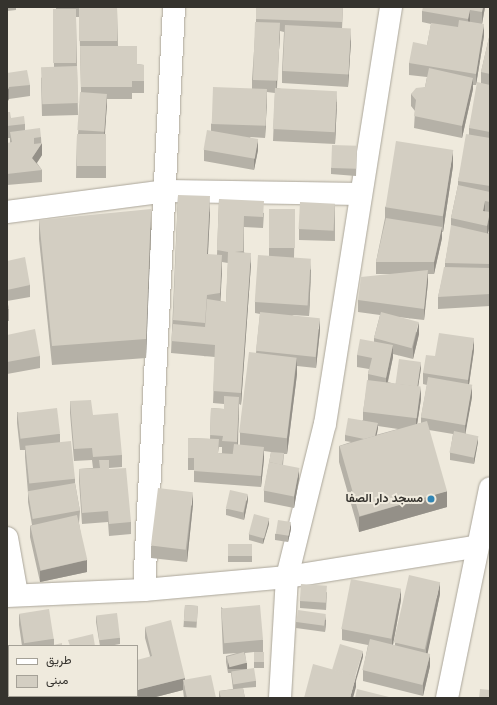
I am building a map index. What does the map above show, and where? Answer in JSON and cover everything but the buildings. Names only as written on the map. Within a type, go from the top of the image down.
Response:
[{"type":"street","points":[[144,590],[167,191],[174,7]]},
{"type":"street","points":[[280,698],[287,577],[325,424],[391,7]]},
{"type":"street","points":[[7,212],[167,191],[361,194]]},
{"type":"street","points":[[447,698],[475,547],[486,522],[490,488]]},
{"type":"street","points":[[7,538],[12,595],[144,590],[287,577],[475,547]]},
{"type":"place","name":"مسجد دار الصفا","points":[[431,499]]}]
